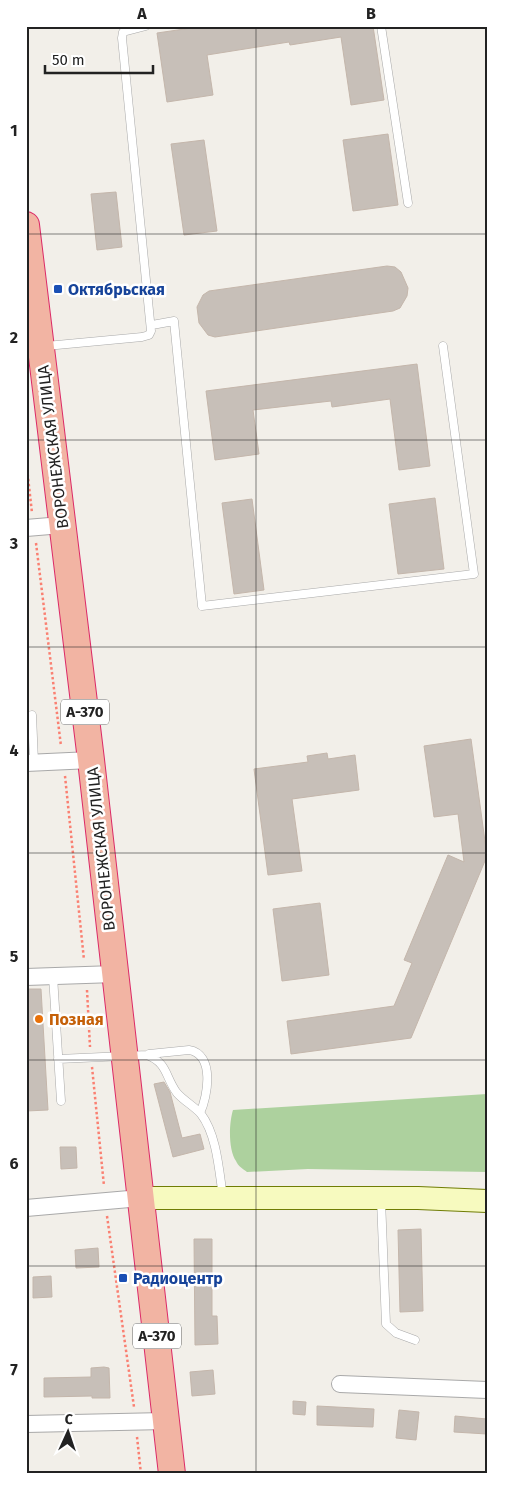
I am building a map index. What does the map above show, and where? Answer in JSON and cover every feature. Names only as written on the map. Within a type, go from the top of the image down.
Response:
[{"type":"highway","name":"ВОРОНЕЖСКАЯ УЛИЦА","points":[[26,225],[34,347],[62,525],[115,974],[136,1056],[140,1198],[172,1474]]},
{"type":"main road","points":[[140,1198],[381,1198],[487,1202]]},
{"type":"street","points":[[26,528],[62,525]]},
{"type":"street","points":[[30,763],[91,760]]},
{"type":"street","points":[[26,977],[115,974]]},
{"type":"street","points":[[26,1208],[140,1198]]},
{"type":"street","points":[[340,1384],[487,1390]]},
{"type":"street","points":[[26,1424],[165,1421]]},
{"type":"lane","points":[[34,347],[142,338],[148,335],[152,325],[122,38],[123,32],[126,30],[146,26]]},
{"type":"lane","points":[[381,26],[408,203]]},
{"type":"lane","points":[[152,325],[174,321],[202,606],[474,574],[444,346]]},
{"type":"lane","points":[[30,763],[32,715]]},
{"type":"lane","points":[[53,976],[61,1101]]},
{"type":"lane","points":[[58,1059],[136,1056],[188,1050],[195,1051],[201,1057],[208,1078],[206,1101],[200,1113]]},
{"type":"lane","points":[[136,1056],[160,1062],[177,1093],[200,1113],[211,1137],[223,1198]]},
{"type":"lane","points":[[381,1198],[386,1324],[396,1333],[415,1340]]},
{"type":"green space","points":[[487,1094],[487,1172],[308,1169],[247,1172],[238,1164],[233,1156],[230,1143],[233,1110]]},
{"type":"building","points":[[205,26],[373,26],[384,100],[351,105],[341,37],[290,45],[289,42],[207,55],[213,95],[167,102],[157,33]]},
{"type":"building","points":[[388,134],[398,205],[353,211],[343,140]]},
{"type":"building","points":[[204,140],[217,231],[184,235],[171,144]]},
{"type":"building","points":[[116,192],[122,247],[97,250],[91,194]]},
{"type":"building","points":[[387,266],[395,267],[401,272],[408,288],[407,296],[400,308],[393,311],[215,337],[208,335],[199,323],[197,307],[203,295],[209,291]]},
{"type":"building","points":[[417,364],[430,466],[399,470],[390,399],[332,407],[331,401],[253,410],[259,454],[215,460],[206,391]]},
{"type":"building","points":[[435,498],[444,569],[398,574],[389,504]]},
{"type":"building","points":[[252,499],[264,590],[234,594],[222,503]]},
{"type":"building","points":[[471,739],[487,856],[411,1038],[291,1054],[287,1021],[394,1006],[412,963],[404,960],[448,855],[464,862],[458,814],[434,817],[424,746]]},
{"type":"building","points":[[327,753],[328,759],[355,755],[359,790],[292,799],[302,871],[268,875],[254,769],[308,762],[307,756]]},
{"type":"building","points":[[320,903],[329,975],[282,981],[273,909]]},
{"type":"building","points":[[26,989],[41,989],[48,1110],[26,1111]]},
{"type":"building","points":[[164,1082],[170,1092],[182,1138],[200,1134],[204,1149],[173,1157],[154,1084]]},
{"type":"building","points":[[60,1147],[76,1147],[77,1168],[61,1169]]},
{"type":"building","points":[[421,1229],[423,1311],[400,1312],[398,1230]]},
{"type":"building","points":[[194,1239],[212,1239],[212,1316],[217,1316],[218,1344],[195,1345]]},
{"type":"building","points":[[98,1248],[99,1267],[76,1268],[75,1250]]},
{"type":"building","points":[[51,1276],[52,1297],[33,1298],[33,1277]]},
{"type":"building","points":[[91,1368],[109,1368],[110,1398],[92,1398],[92,1396],[44,1397],[44,1378],[91,1377]]},
{"type":"building","points":[[213,1370],[215,1394],[192,1396],[190,1372]]},
{"type":"building","points":[[293,1401],[306,1402],[305,1415],[293,1414]]},
{"type":"building","points":[[317,1406],[374,1409],[373,1427],[317,1425]]},
{"type":"building","points":[[399,1410],[419,1412],[416,1440],[396,1438]]},
{"type":"building","points":[[455,1416],[487,1419],[487,1434],[454,1432]]},
{"type":"place","name":"Октябрьская","points":[[58,289]]},
{"type":"place","name":"Позная","points":[[39,1019]]},
{"type":"place","name":"Радиоцентр","points":[[123,1278]]}]
